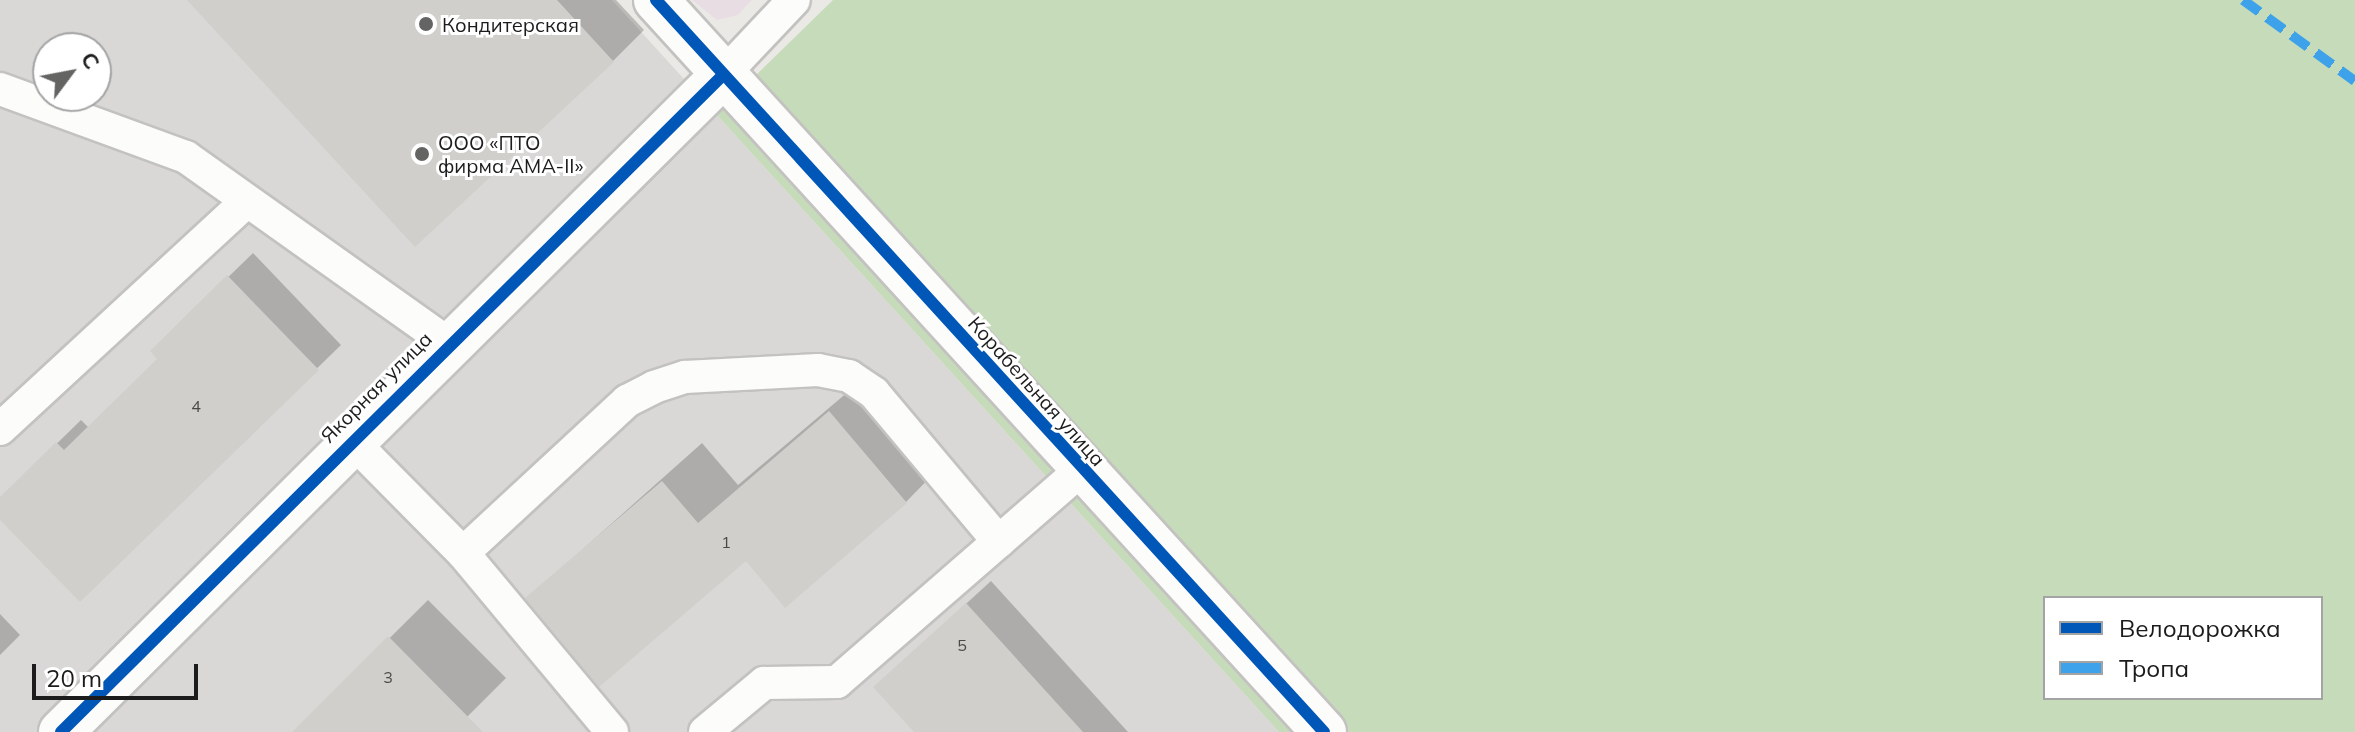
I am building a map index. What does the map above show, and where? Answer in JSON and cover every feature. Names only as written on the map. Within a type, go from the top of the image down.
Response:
[{"type":"street","name":"Корабельная улица","points":[[656,0],[1081,470],[1324,732]]},
{"type":"street","name":"Якорная улица","points":[[61,732],[448,343],[723,75]]},
{"type":"lane","points":[[723,75],[794,0]]},
{"type":"lane","points":[[0,89],[186,157],[448,343]]},
{"type":"lane","points":[[0,429],[246,202]]},
{"type":"lane","points":[[463,553],[627,401],[654,387],[685,377],[818,370],[849,376],[874,393],[999,542]]},
{"type":"lane","points":[[351,440],[463,553],[612,732]]},
{"type":"lane","points":[[705,732],[764,683],[837,682],[1081,470]]},
{"type":"shaded area","points":[[0,0],[612,0],[1279,732],[0,732]]},
{"type":"shaded area","points":[[692,0],[752,0],[738,15],[717,20]]},
{"type":"green space","points":[[833,0],[2355,0],[2355,732],[1279,732],[716,114]]},
{"type":"building","name":"ООО «ПТО фирма АМА-II»","points":[[187,0],[557,0],[614,62],[415,247]]},
{"type":"building","points":[[227,275],[319,370],[80,602],[0,520],[0,497],[56,442],[64,450],[157,359],[150,351]]},
{"type":"building","points":[[829,411],[907,503],[785,608],[746,561],[599,687],[525,598],[662,481],[698,523]]},
{"type":"building","points":[[966,603],[1083,732],[914,732],[873,687]]},
{"type":"building","points":[[388,636],[483,732],[292,732]]},
{"type":"marked path","points":[[2243,0],[2355,81]]},
{"type":"cycle path","points":[[656,0],[1324,732]]},
{"type":"cycle path","points":[[61,732],[723,75]]},
{"type":"place","name":"Кондитерская","points":[[426,24]]},
{"type":"place","name":"ООО «ПТО фирма АМА-II»","points":[[422,154]]}]
